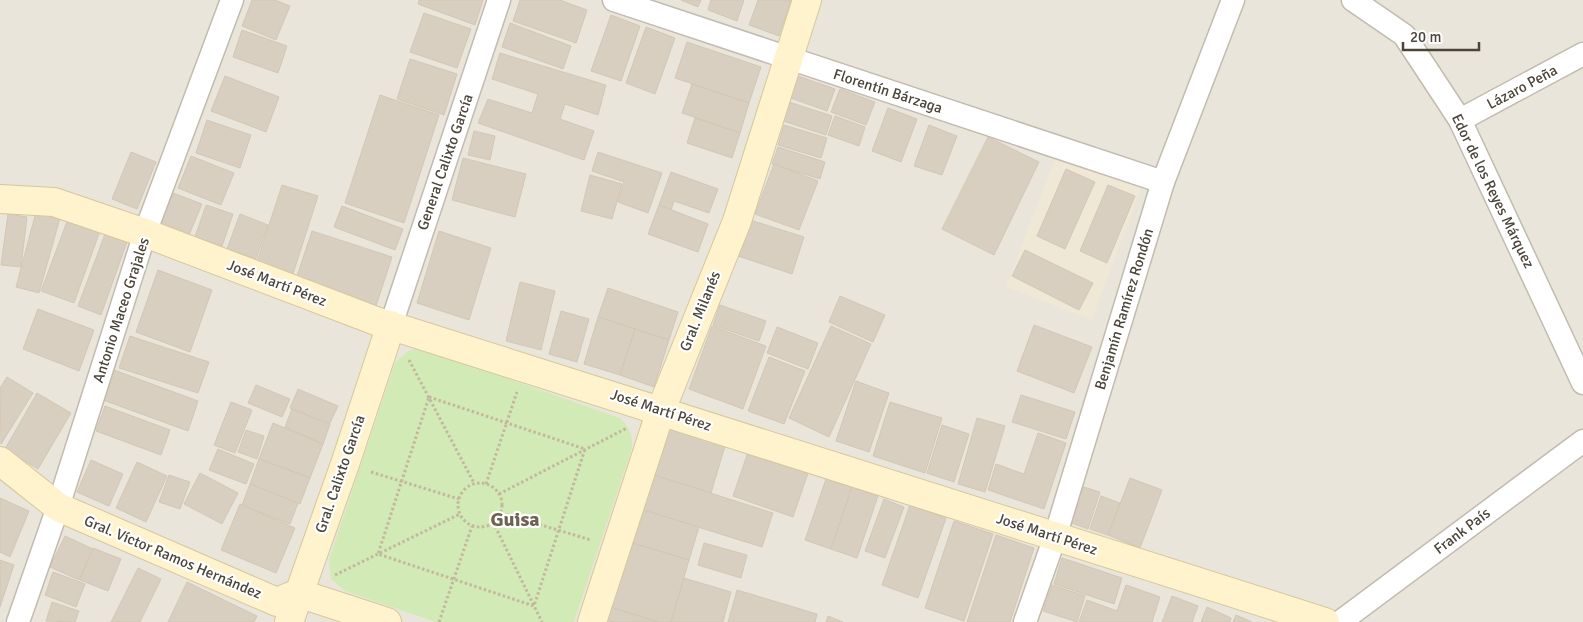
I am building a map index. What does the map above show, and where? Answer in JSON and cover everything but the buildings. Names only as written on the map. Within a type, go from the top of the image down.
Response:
[{"type":"street","name":"Antonio Maceo Grajales","points":[[18,622],[58,507],[145,233],[232,0]]},
{"type":"street","name":"General Calixto García","points":[[391,325],[499,0]]},
{"type":"street","name":"Florentín Bárzaga","points":[[614,0],[1163,182]]},
{"type":"street","name":"Gral. Milanés","points":[[592,622],[661,410],[736,221],[808,0]]},
{"type":"street","name":"Benjamín Ramírez Rondón","points":[[1025,622],[1055,538],[1163,182],[1233,0]]},
{"type":"street","name":"Edor de los Reyes Márquez","points":[[1353,0],[1404,35],[1460,120],[1583,383]]},
{"type":"street","name":"Lázaro Peña","points":[[1460,120],[1583,54]]},
{"type":"street","name":"José Martí Pérez","points":[[0,199],[54,202],[145,233],[391,325],[951,502],[1055,538],[1325,622]]},
{"type":"street","name":"Gral. Calixto García","points":[[289,622],[345,464],[391,325]]},
{"type":"street","name":"Frank País","points":[[1340,622],[1583,441]]},
{"type":"street","name":"Gral. Víctor Ramos Hernández","points":[[0,461],[58,507],[276,602],[298,593]]},
{"type":"street","points":[[298,593],[387,622]]},
{"type":"path","points":[[391,325],[474,484]]},
{"type":"path","points":[[486,484],[525,367]]},
{"type":"path","points":[[429,398],[585,449]]},
{"type":"path","points":[[378,554],[429,398]]},
{"type":"path","points":[[499,494],[661,410]]},
{"type":"path","points":[[534,606],[585,449]]},
{"type":"path","points":[[345,464],[458,500]]},
{"type":"path","points":[[474,484],[486,484],[499,494],[502,506],[500,513],[494,522],[487,526],[472,526],[460,514],[458,500],[464,489],[474,484]]},
{"type":"path","points":[[500,513],[616,548]]},
{"type":"path","points":[[298,593],[460,514]]},
{"type":"path","points":[[494,522],[542,622]]},
{"type":"path","points":[[439,622],[472,526]]},
{"type":"path","points":[[378,554],[534,606]]},
{"type":"shaded area","points":[[0,0],[1583,0],[1583,622],[0,622]]},
{"type":"shaded area","points":[[1057,153],[1142,185],[1092,320],[1006,287]]},
{"type":"green space","points":[[426,350],[620,418],[629,429],[632,441],[631,451],[574,622],[436,622],[345,591],[331,579],[329,560],[395,363],[408,351]]},
{"type":"district","name":"Guisa","points":[[515,519]]}]
